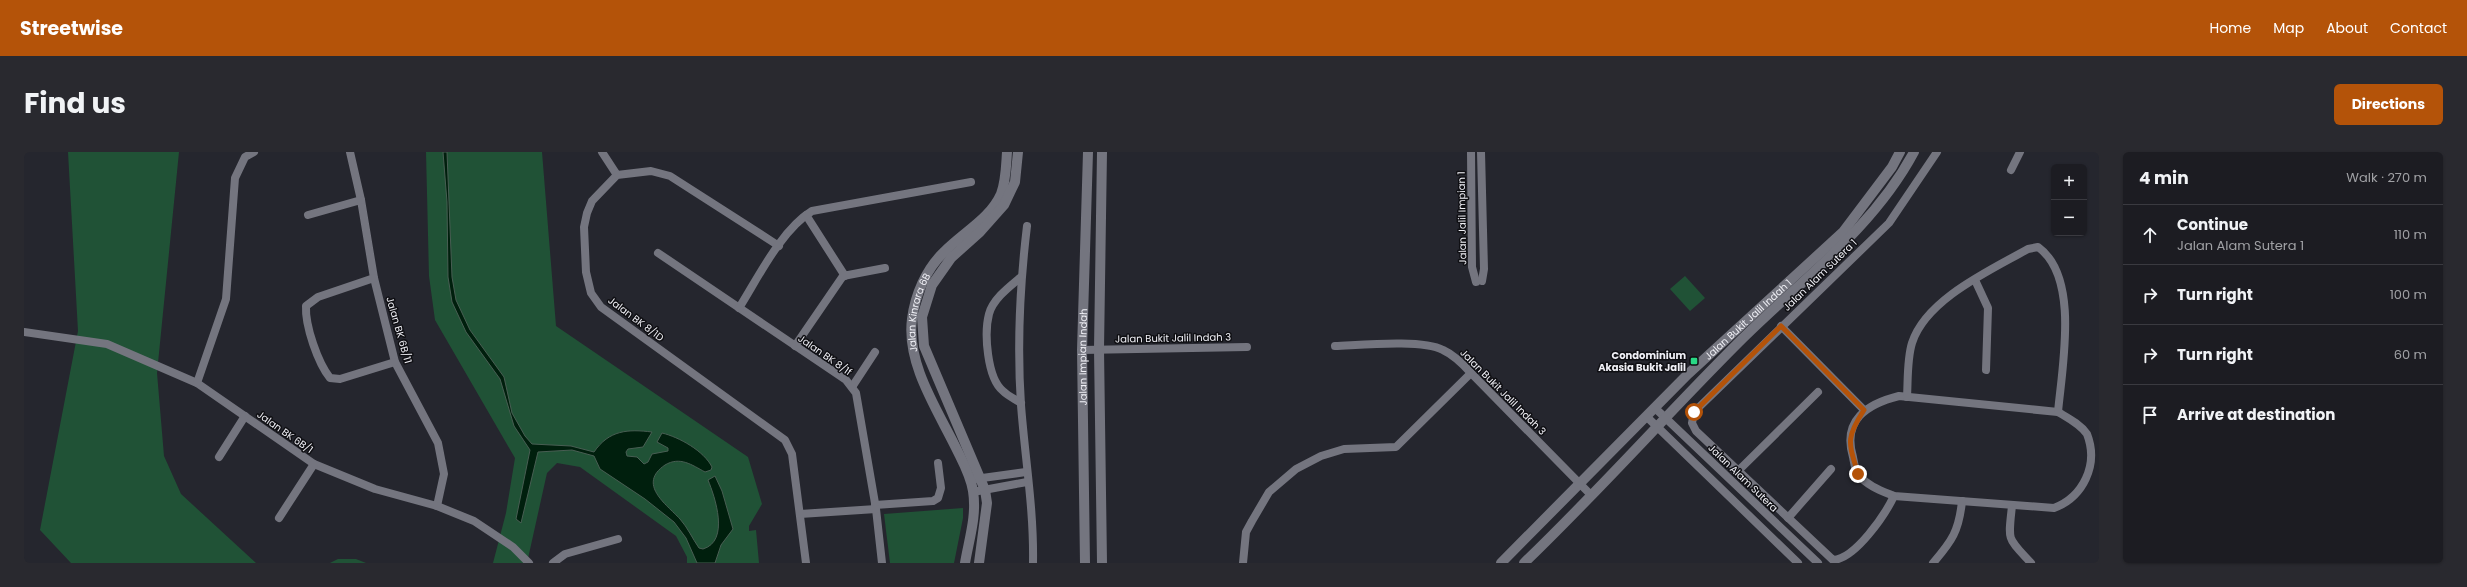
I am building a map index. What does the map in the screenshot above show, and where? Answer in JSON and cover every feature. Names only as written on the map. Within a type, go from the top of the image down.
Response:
[{"type":"street","points":[[197,383],[226,299],[235,178],[245,157],[254,152]]},
{"type":"street","name":"Jalan BK 6B/11","points":[[350,152],[361,200],[374,278],[395,362],[438,443],[444,474],[437,506]]},
{"type":"street","points":[[602,152],[617,175],[651,171],[670,176],[778,246]]},
{"type":"street","name":"Jalan Kinrara 6B","points":[[965,563],[974,521],[973,492],[970,480],[920,373],[913,352],[912,319],[920,286],[929,270],[943,252],[992,207],[1000,194],[1006,171],[1007,152]]},
{"type":"street","name":"Jalan Kinrara 6B","points":[[979,563],[987,503],[982,477],[933,370],[924,346],[922,317],[932,285],[951,258],[980,232],[1004,205],[1015,182],[1018,152]]},
{"type":"street","name":"Jalan Impian Indah","points":[[1086,563],[1082,350],[1088,152]]},
{"type":"street","name":"Jalan Impian Indah","points":[[1102,152],[1098,349],[1102,563]]},
{"type":"street","name":"Jalan Jalil Impian 1","points":[[1471,152],[1472,264],[1479,282],[1484,263],[1481,152]]},
{"type":"street","name":"Jalan Bukit Jalil Indah 1","points":[[1501,563],[1522,544],[1709,354],[1842,232],[1888,174],[1900,152]]},
{"type":"street","name":"Jalan Bukit Jalil Indah 1","points":[[1524,563],[1739,342],[1859,228],[1906,166],[1914,152]]},
{"type":"street","name":"Jalan Alam Sutera 1","points":[[1738,471],[1696,431],[1692,423],[1694,412],[1781,326],[1889,223],[1937,152]]},
{"type":"street","points":[[2010,170],[2020,152]]},
{"type":"street","name":"Jalan BK 8/1D","points":[[617,175],[592,201],[587,213],[584,227],[586,272],[591,292],[601,307],[785,440],[792,454],[806,563]]},
{"type":"street","points":[[739,308],[778,246],[806,215],[819,209],[971,182]]},
{"type":"street","points":[[308,215],[361,200]]},
{"type":"street","points":[[806,215],[845,276]]},
{"type":"street","points":[[1027,226],[1021,277],[1021,403],[1026,472],[1033,530],[1033,563]]},
{"type":"street","points":[[1907,397],[1912,342],[1932,312],[1947,296],[2028,248],[2038,247],[2047,254],[2064,291],[2065,336],[2058,412]]},
{"type":"street","name":"Jalan BK 8/1f","points":[[658,253],[846,380],[852,387],[856,393],[875,507],[882,563]]},
{"type":"street","points":[[1472,264],[1484,263]]},
{"type":"street","points":[[795,346],[845,276],[885,268]]},
{"type":"street","points":[[1021,277],[1002,292],[989,314],[986,346],[993,375],[1001,391],[1021,403]]},
{"type":"street","points":[[374,278],[318,296],[306,306],[306,316],[323,370],[330,378],[340,379],[395,362]]},
{"type":"street","points":[[1975,280],[1988,308],[1986,370]]},
{"type":"street","points":[[1781,326],[1864,410]]},
{"type":"street","name":"Jalan BK 6B/1","points":[[24,332],[107,344],[197,383],[314,464],[375,489],[437,506],[474,521],[513,547],[529,563]]},
{"type":"street","name":"Jalan Bukit Jalil Indah 3","points":[[1335,346],[1431,346],[1454,356],[1590,494]]},
{"type":"street","name":"Jalan Bukit Jalil Indah 3","points":[[1082,350],[1247,347]]},
{"type":"street","points":[[852,387],[875,352]]},
{"type":"street","points":[[1243,563],[1246,532],[1269,492],[1284,478],[1296,469],[1321,456],[1344,449],[1396,447],[1472,373]]},
{"type":"street","points":[[1818,392],[1738,471],[1833,560],[1847,558],[1886,514],[1894,496]]},
{"type":"street","points":[[1907,397],[2058,412],[2080,426],[2088,435],[2093,458],[2088,481],[2081,492],[2069,502],[2054,508],[1894,496],[1872,487],[1858,474],[1850,447],[1851,429],[1864,410],[1881,400],[1907,397]]},
{"type":"street","name":"Jalan Alam Sutera","points":[[1655,408],[1818,563]]},
{"type":"street","points":[[219,456],[245,416]]},
{"type":"street","points":[[1647,417],[1798,563]]},
{"type":"street","points":[[800,514],[933,500],[938,498],[941,488],[938,463]]},
{"type":"street","points":[[279,518],[314,464]]},
{"type":"street","points":[[1788,518],[1831,469]]},
{"type":"street","points":[[970,480],[982,477],[1026,472]]},
{"type":"street","points":[[973,492],[1027,482]]},
{"type":"street","points":[[1933,563],[1952,541],[1956,533],[1960,521],[1962,501]]},
{"type":"street","points":[[2012,506],[2009,535],[2011,542],[2031,563]]},
{"type":"street","points":[[553,563],[565,554],[618,539]]},
{"type":"street","points":[[1522,544],[1532,555]]},
{"type":"shaded area","points":[[68,152],[179,152],[157,373],[164,456],[181,494],[256,563],[71,563],[40,530],[78,331]]},
{"type":"shaded area","points":[[426,152],[542,152],[556,326],[748,457],[762,504],[749,526],[749,531],[756,530],[759,563],[687,563],[687,557],[676,536],[580,467],[557,463],[547,473],[527,563],[493,563],[506,513],[515,458],[435,320],[429,276]]},
{"type":"shaded area","points":[[443,152],[447,152],[452,277],[456,300],[470,330],[504,377],[512,413],[525,436],[532,444],[571,446],[594,452],[606,439],[613,435],[627,431],[652,432],[643,447],[628,449],[626,452],[627,456],[637,457],[644,464],[648,462],[652,454],[668,451],[668,448],[657,442],[662,433],[683,441],[697,450],[708,461],[712,467],[711,470],[705,472],[686,462],[670,462],[657,472],[654,479],[654,486],[657,494],[683,522],[699,548],[703,549],[711,544],[716,537],[718,528],[717,507],[708,480],[715,476],[722,491],[733,529],[721,545],[715,563],[697,563],[686,538],[674,522],[645,499],[600,469],[594,456],[572,450],[538,452],[521,523],[516,519],[530,450],[514,426],[500,379],[466,332],[452,302],[448,277],[447,202]]},
{"type":"shaded area","points":[[1685,276],[1705,298],[1690,311],[1670,289]]},
{"type":"shaded area","points":[[963,508],[963,518],[954,563],[890,563],[884,514]]},
{"type":"shaded area","points":[[338,559],[356,559],[366,563],[330,563]]},
{"type":"place","name":"Condominium Akasia Bukit Jalil","points":[[1694,361]]},
{"type":"route","points":[[1694,412],[1781,326],[1864,410],[1851,429],[1850,447],[1858,474]]}]
